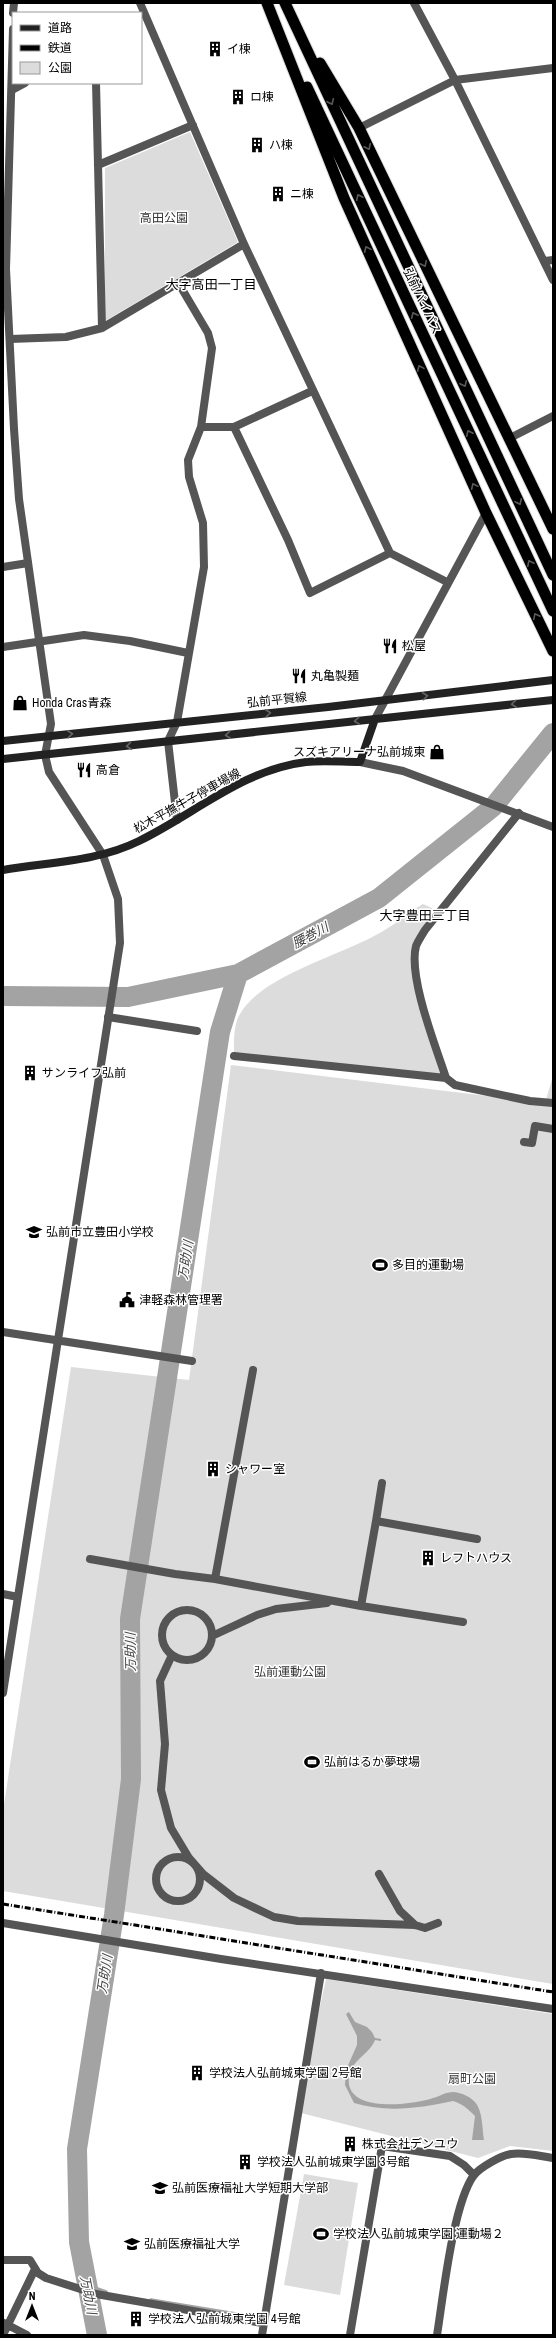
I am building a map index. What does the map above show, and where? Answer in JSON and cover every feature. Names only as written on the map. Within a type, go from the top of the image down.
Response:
[{"type":"highway","points":[[267,3],[344,198],[486,513],[553,651]]},
{"type":"highway","name":"弘前バイパス","points":[[267,3],[553,611]]},
{"type":"highway","points":[[286,3],[359,128],[553,529]]},
{"type":"highway","name":"弘前バイパス","points":[[286,3],[553,575]]},
{"type":"main road","name":"弘前平賀線","points":[[3,741],[328,707],[553,680]]},
{"type":"main road","points":[[3,759],[553,700]]},
{"type":"main road","points":[[360,762],[375,719]]},
{"type":"main road","name":"松木平撫牛子停車場線","points":[[3,870],[103,856],[139,842],[238,785],[278,768],[305,762],[360,762]]},
{"type":"street","points":[[414,3],[549,261],[553,280]]},
{"type":"street","points":[[143,18],[193,125],[244,244],[312,391],[390,553],[447,582]]},
{"type":"street","points":[[359,128],[455,80],[553,68]]},
{"type":"street","points":[[3,1693],[120,943],[118,899],[103,856],[49,772],[46,754],[51,724],[19,499],[7,351],[10,339],[4,269],[12,84]]},
{"type":"street","points":[[12,90],[23,84]]},
{"type":"street","points":[[96,84],[102,328]]},
{"type":"street","points":[[98,165],[193,125]]},
{"type":"street","points":[[10,339],[66,337],[102,328],[179,284],[244,244]]},
{"type":"street","points":[[177,820],[168,741],[177,722],[204,567],[203,523],[189,477],[188,460],[201,427],[212,348],[208,332],[179,284]]},
{"type":"street","points":[[201,427],[234,428],[312,391]]},
{"type":"street","points":[[510,438],[553,416]]},
{"type":"street","points":[[234,428],[288,540],[310,593],[390,553]]},
{"type":"street","points":[[375,719],[447,582],[486,513]]},
{"type":"street","points":[[3,567],[28,563]]},
{"type":"street","points":[[3,647],[84,635],[130,641],[188,653]]},
{"type":"street","points":[[360,762],[403,771],[479,798],[553,827]]},
{"type":"street","points":[[446,1078],[424,1011],[416,971],[416,947],[424,930],[519,814]]},
{"type":"street","points":[[109,1014],[197,1031]]},
{"type":"street","points":[[234,1056],[446,1078],[455,1085],[530,1101],[553,1103]]},
{"type":"street","points":[[524,1142],[532,1143],[535,1126],[553,1129]]},
{"type":"street","points":[[3,1332],[192,1361]]},
{"type":"street","points":[[215,1579],[253,1370]]},
{"type":"street","points":[[361,1606],[382,1483]]},
{"type":"street","points":[[376,1521],[477,1539]]},
{"type":"street","points":[[90,1559],[151,1568],[175,1574],[215,1579],[337,1602],[463,1622]]},
{"type":"street","points":[[3,1594],[18,1597]]},
{"type":"street","points":[[212,1636],[257,1614],[276,1609],[337,1602]]},
{"type":"street","points":[[186,1610],[202,1615],[207,1621],[212,1636],[206,1651],[200,1656],[184,1660],[172,1655],[164,1646],[162,1630],[168,1619],[178,1611],[186,1610]]},
{"type":"street","points":[[172,1655],[160,1681],[165,1744],[161,1790],[171,1828],[198,1868],[201,1883],[198,1890],[186,1900],[171,1900],[159,1891],[156,1876],[158,1870],[167,1859],[174,1857],[188,1858],[198,1868],[234,1898],[274,1917],[298,1921],[415,1925],[425,1928],[438,1923]]},
{"type":"street","points":[[379,1874],[400,1911],[415,1925]]},
{"type":"street","points":[[3,1923],[115,1942],[553,2009]]},
{"type":"street","points":[[262,2335],[262,2323],[321,1973]]},
{"type":"street","points":[[350,2335],[382,2146],[450,2156],[464,2165],[474,2175]]},
{"type":"street","points":[[437,2335],[460,2205],[474,2175],[490,2163],[510,2154],[525,2153],[553,2158]]},
{"type":"street","points":[[3,2260],[30,2260],[35,2269],[46,2278],[96,2294],[262,2323]]},
{"type":"street","points":[[3,2335],[5,2324],[35,2269]]},
{"type":"street","points":[[5,2324],[27,2335]]},
{"type":"green space","name":"高田公園","points":[[190,132],[238,242],[105,321],[105,168]]},
{"type":"green space","points":[[423,904],[432,908],[431,916],[430,922],[420,937],[416,947],[415,958],[417,973],[431,1031],[446,1078],[234,1056],[234,1035],[236,1024],[240,1014],[252,999],[287,975],[371,938]]},
{"type":"green space","name":"弘前運動公園","points":[[231,1065],[545,1103],[553,1076],[553,1984],[3,1891],[3,1811],[71,1367],[189,1380]]},
{"type":"green space","name":"扇町公園","points":[[326,1979],[553,2014],[553,2151],[510,2146],[478,2158],[297,2112]]},
{"type":"green space","name":"学校法人弘前城東学園 運動場２","points":[[304,2174],[358,2183],[340,2295],[284,2285]]},
{"type":"shaded area","points":[[349,2012],[355,2022],[367,2027],[375,2038],[381,2039],[381,2041],[375,2040],[369,2050],[350,2071],[350,2089],[357,2097],[368,2102],[396,2104],[423,2101],[451,2092],[463,2094],[473,2100],[480,2110],[484,2140],[472,2140],[475,2116],[465,2107],[453,2101],[428,2106],[391,2109],[354,2103],[345,2085],[346,2070],[357,2045],[357,2036],[346,2014]]},
{"type":"waterway","name":"腰巻川","points":[[3,996],[128,997],[238,974],[379,898],[493,807],[553,733]]},
{"type":"waterway","name":"万助川","points":[[97,2335],[79,2242],[77,2149],[114,1915],[131,1779],[130,1619],[220,1032],[238,974]]},
{"type":"waterway","points":[[92,2287],[106,2292]]},
{"type":"waterway","points":[[151,2300],[248,2316]]},
{"type":"railway","points":[[3,1904],[553,1992]]},
{"type":"place","name":"イ棟","points":[[215,49]]},
{"type":"place","name":"ロ棟","points":[[238,97]]},
{"type":"place","name":"ハ棟","points":[[257,145]]},
{"type":"place","name":"ニ棟","points":[[278,194]]},
{"type":"place","name":"松屋","points":[[390,646]]},
{"type":"place","name":"丸亀製麺","points":[[299,676]]},
{"type":"place","name":"Honda Cras青森","points":[[20,703]]},
{"type":"place","name":"スズキアリーナ弘前城東","points":[[437,752]]},
{"type":"place","name":"高倉","points":[[84,770]]},
{"type":"place","name":"サンライフ弘前","points":[[30,1073]]},
{"type":"place","name":"弘前市立豊田小学校","points":[[34,1232]]},
{"type":"place","name":"多目的運動場","points":[[380,1265]]},
{"type":"place","name":"津軽森林管理署","points":[[127,1300]]},
{"type":"place","name":"シャワー室","points":[[213,1469]]},
{"type":"place","name":"レフトハウス","points":[[428,1558]]},
{"type":"place","name":"弘前はるか夢球場","points":[[312,1762]]},
{"type":"place","name":"学校法人弘前城東学園 2号館","points":[[197,2073]]},
{"type":"place","name":"株式会社デンユウ","points":[[350,2144]]},
{"type":"place","name":"学校法人弘前城東学園 3号館","points":[[245,2162]]},
{"type":"place","name":"弘前医療福祉大学短期大学部","points":[[160,2188]]},
{"type":"place","name":"学校法人弘前城東学園 運動場２","points":[[321,2234]]},
{"type":"place","name":"弘前医療福祉大学","points":[[132,2244]]},
{"type":"place","name":"学校法人弘前城東学園 4号館","points":[[136,2319]]},
{"type":"district","name":"大字高田一丁目","points":[[211,284]]},
{"type":"district","name":"大字豊田三丁目","points":[[425,915]]}]
